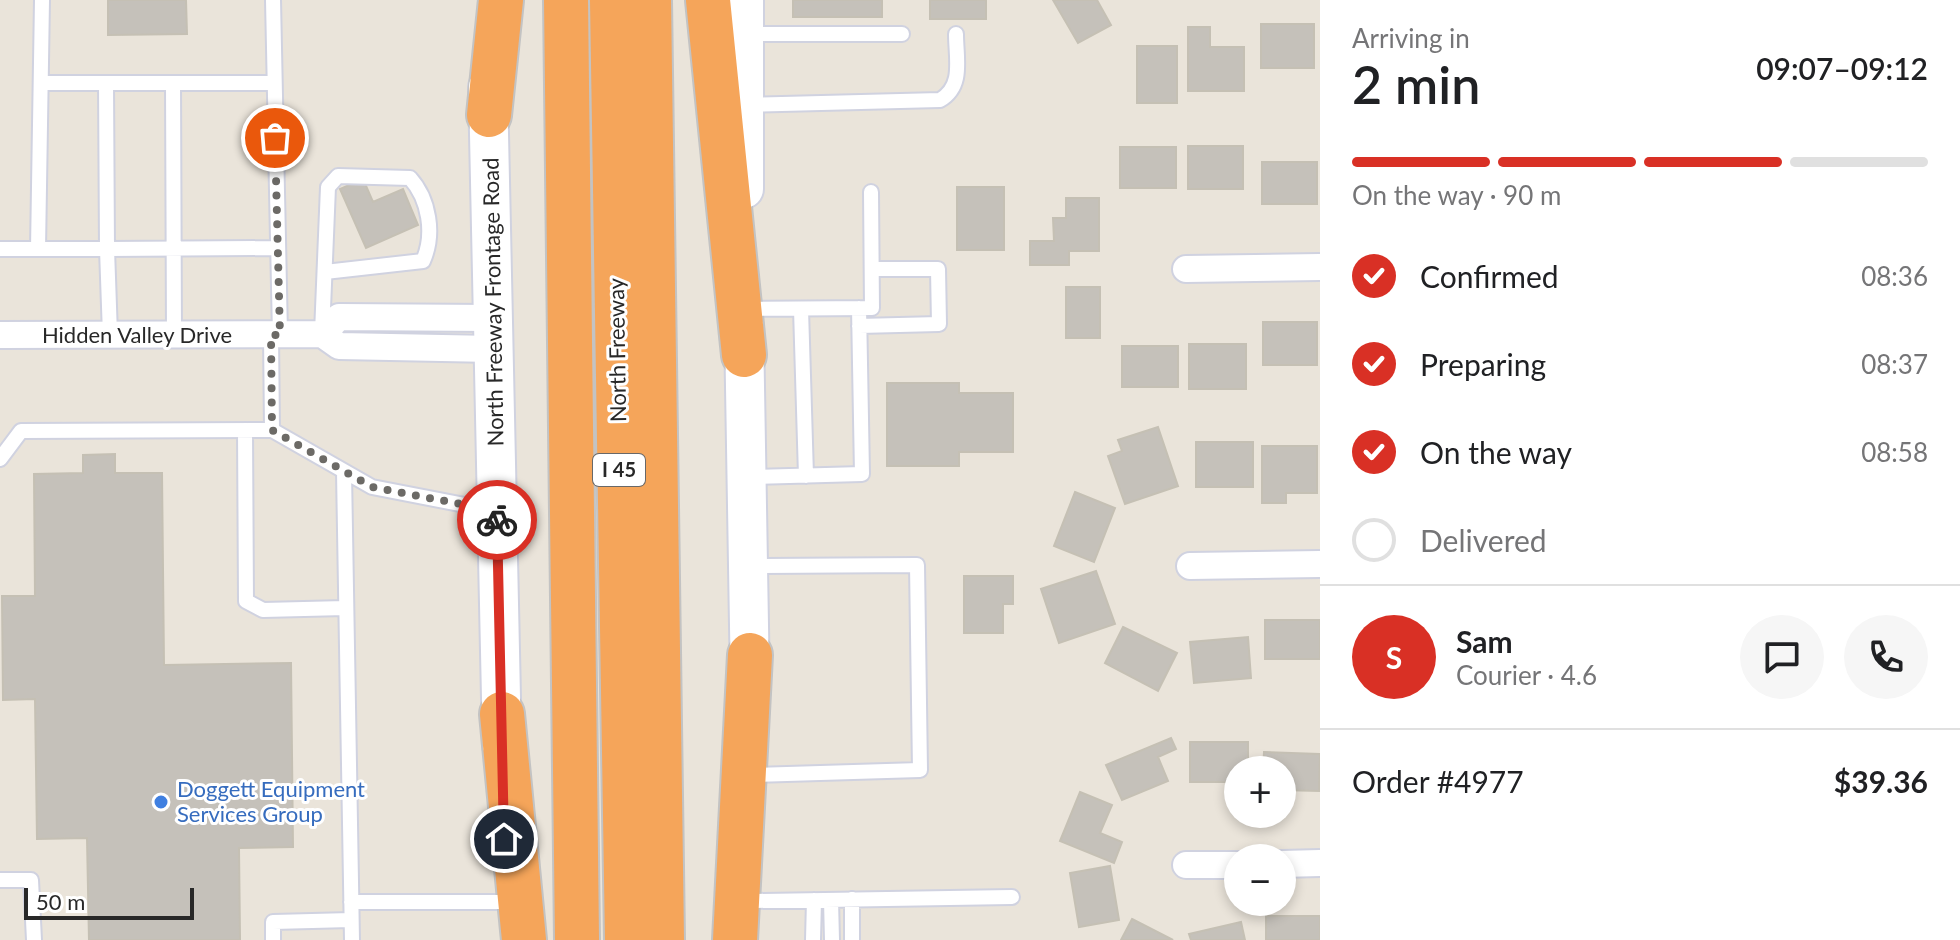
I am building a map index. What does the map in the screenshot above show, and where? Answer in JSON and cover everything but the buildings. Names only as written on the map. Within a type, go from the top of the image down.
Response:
[{"type":"highway","points":[[489,115],[501,0]]},
{"type":"highway","name":"I 45","points":[[566,0],[577,940]]},
{"type":"highway","name":"North Freeway","points":[[612,0],[627,940]]},
{"type":"highway","name":"North Freeway","points":[[649,0],[662,940]]},
{"type":"highway","points":[[708,0],[744,355]]},
{"type":"highway","points":[[735,940],[742,757],[750,655]]},
{"type":"highway","points":[[502,714],[515,921]]},
{"type":"main road","name":"North Freeway Frontage Road","points":[[484,0],[502,714]]},
{"type":"main road","points":[[744,17],[744,355],[756,940]]},
{"type":"main road","points":[[507,940],[515,921]]},
{"type":"street","points":[[1186,269],[1320,267]]},
{"type":"street","name":"Hidden Valley Drive","points":[[0,335],[322,334],[339,317],[492,333]]},
{"type":"street","points":[[1190,566],[1320,564]]},
{"type":"street","points":[[1296,864],[1320,863]]},
{"type":"street","points":[[1186,865],[1224,865]]},
{"type":"lane","points":[[38,249],[42,0]]},
{"type":"lane","points":[[272,430],[277,248],[273,0]]},
{"type":"lane","points":[[744,17],[902,34]]},
{"type":"lane","points":[[744,105],[940,100],[951,94],[957,83],[956,34]]},
{"type":"lane","points":[[42,83],[274,83]]},
{"type":"lane","points":[[106,83],[110,335]]},
{"type":"lane","points":[[173,83],[174,335]]},
{"type":"lane","points":[[322,334],[325,272],[331,180],[338,176],[410,178],[425,193],[429,248],[423,261],[325,272]]},
{"type":"lane","points":[[744,309],[872,308],[871,192]]},
{"type":"lane","points":[[0,249],[277,248]]},
{"type":"lane","points":[[859,326],[939,324],[938,269],[872,269]]},
{"type":"lane","points":[[746,477],[862,474],[859,308]]},
{"type":"lane","points":[[801,309],[806,476]]},
{"type":"lane","points":[[245,430],[246,601],[263,610],[345,608]]},
{"type":"lane","points":[[0,459],[21,431],[272,430],[372,487],[497,511]]},
{"type":"lane","points":[[344,472],[352,940]]},
{"type":"lane","points":[[748,566],[917,565],[920,770],[752,775]]},
{"type":"lane","points":[[0,880],[31,880],[34,940]]},
{"type":"lane","points":[[755,901],[1012,897]]},
{"type":"lane","points":[[852,899],[852,940]]},
{"type":"lane","points":[[813,940],[814,900]]},
{"type":"lane","points":[[831,900],[832,940]]},
{"type":"lane","points":[[351,902],[515,921]]},
{"type":"lane","points":[[273,940],[273,922],[351,920]]},
{"type":"way so far","points":[[275,138],[280,335],[271,335],[272,430],[372,487],[497,511],[497,520]]},
{"type":"place","name":"Doggett Equipment Services Group","points":[[161,802]]},
{"type":"route","points":[[497,520],[504,839]]}]
